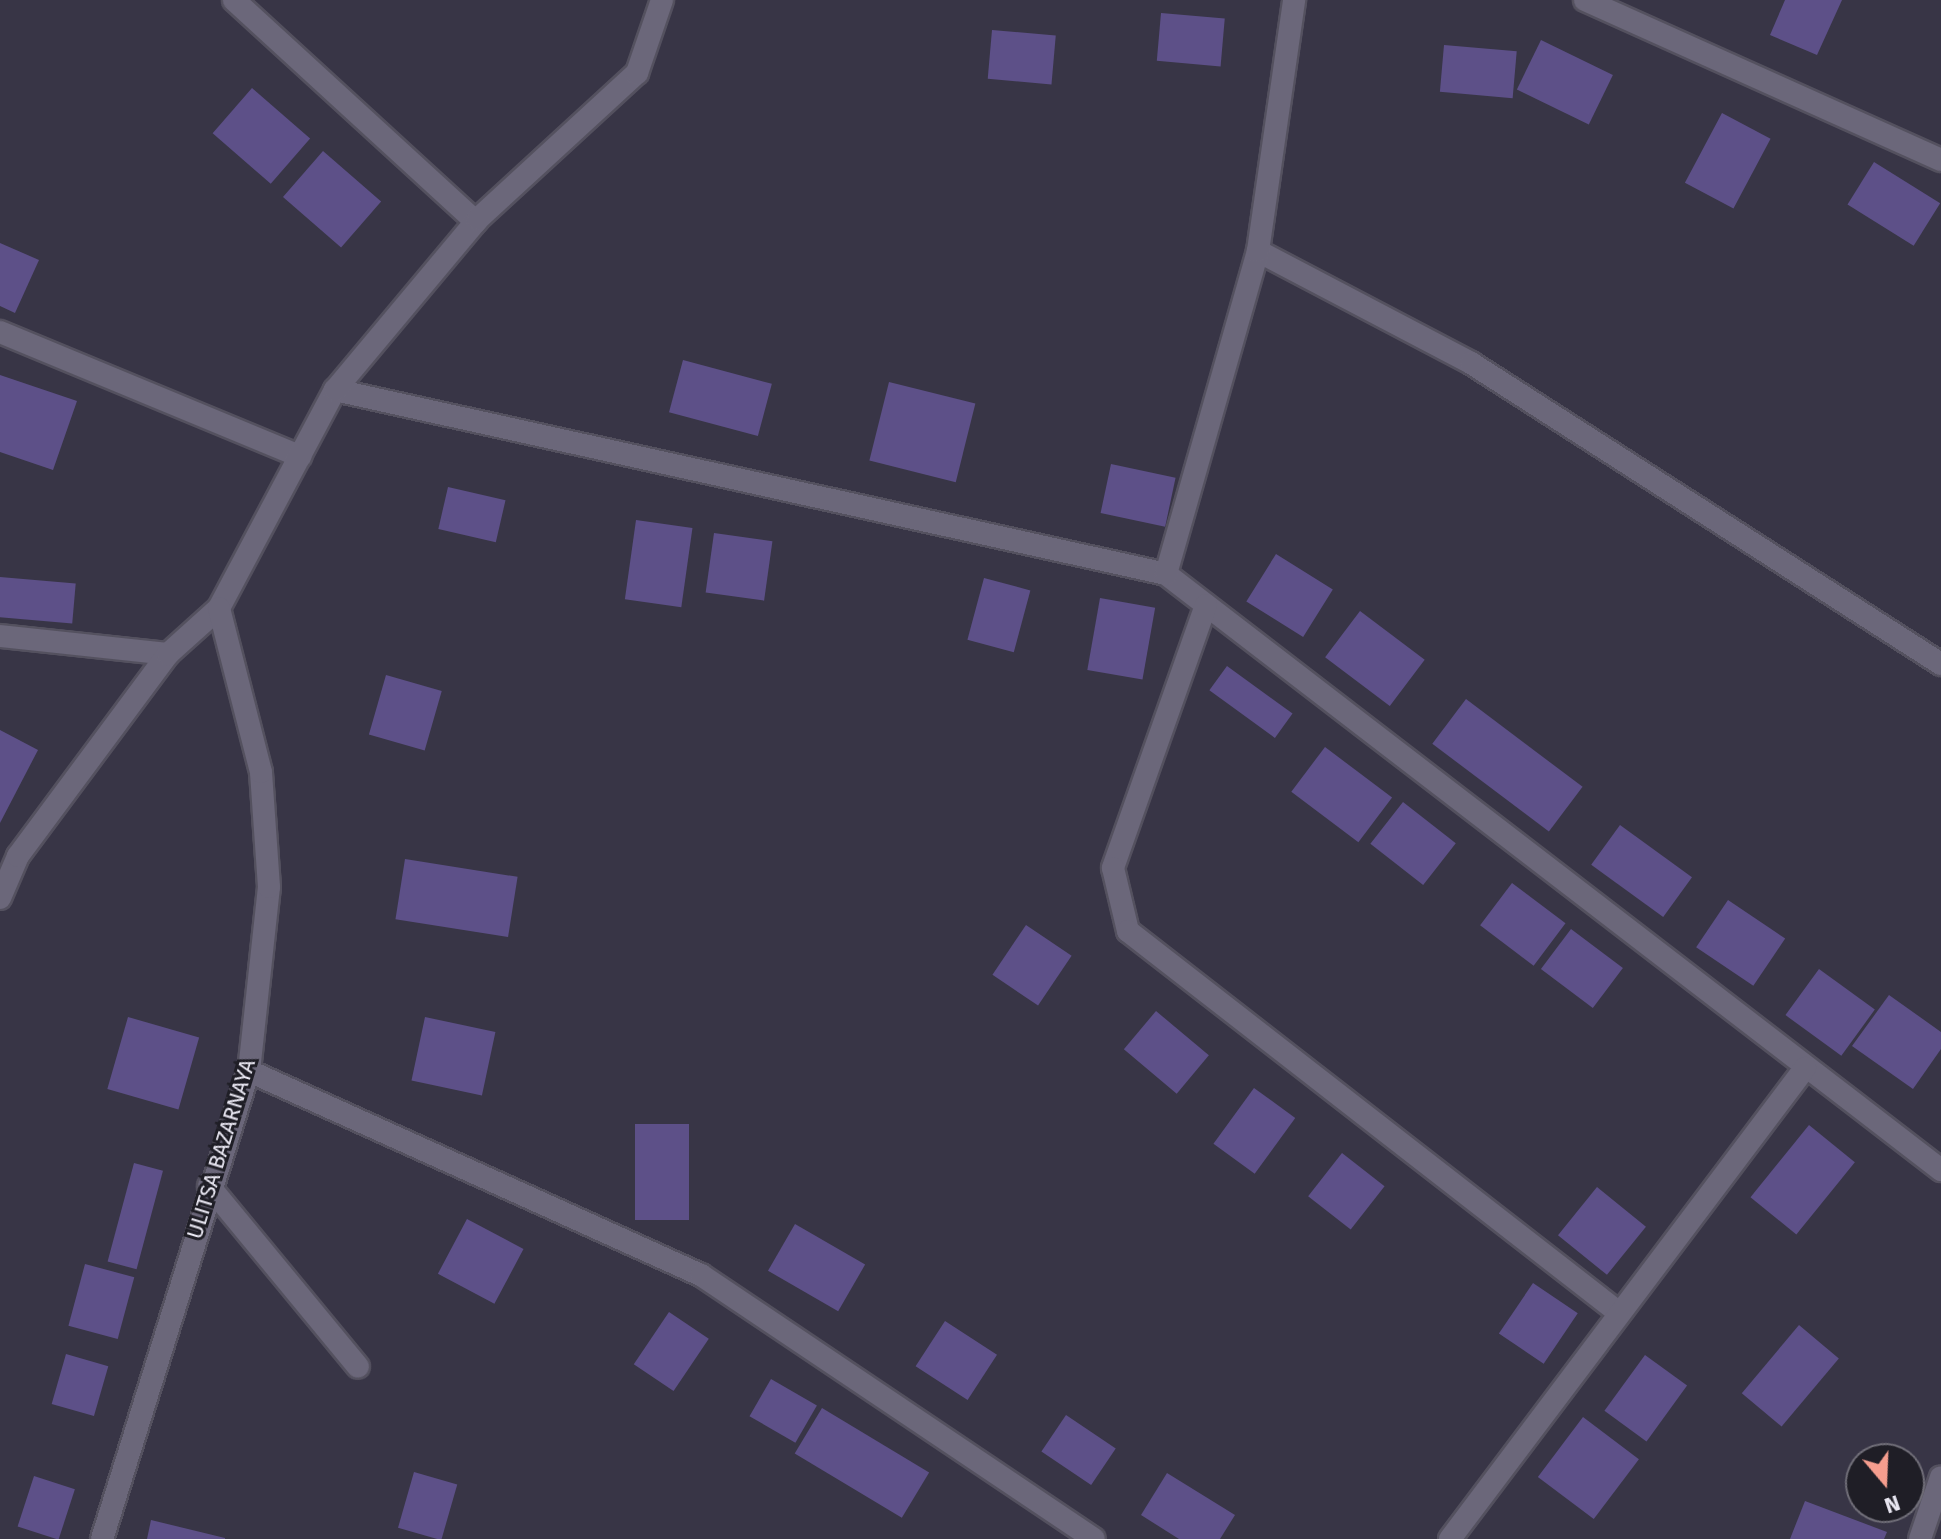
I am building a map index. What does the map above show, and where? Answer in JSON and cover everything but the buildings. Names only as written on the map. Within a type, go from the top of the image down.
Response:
[{"type":"street","points":[[234,0],[476,222]]},
{"type":"street","points":[[0,898],[18,856],[168,654],[219,608],[335,390],[476,222],[637,73],[662,0]]},
{"type":"street","points":[[1166,574],[1258,251],[1294,0]]},
{"type":"street","points":[[1585,0],[1941,160]]},
{"type":"street","points":[[1258,251],[1471,363],[1941,664]]},
{"type":"street","points":[[0,332],[300,456]]},
{"type":"street","points":[[335,390],[1166,574],[1941,1170]]},
{"type":"street","points":[[1206,605],[1113,868],[1128,931],[1618,1312]]},
{"type":"street","name":"ULITSA BAZARNAYA","points":[[102,1539],[209,1186],[249,1071],[268,873],[261,772],[219,608]]},
{"type":"street","points":[[0,636],[168,654]]},
{"type":"street","points":[[1450,1539],[1618,1312],[1805,1068]]},
{"type":"street","points":[[249,1071],[701,1275],[1094,1539]]},
{"type":"street","points":[[209,1186],[358,1367]]},
{"type":"street","points":[[1920,1539],[1941,1477]]}]
